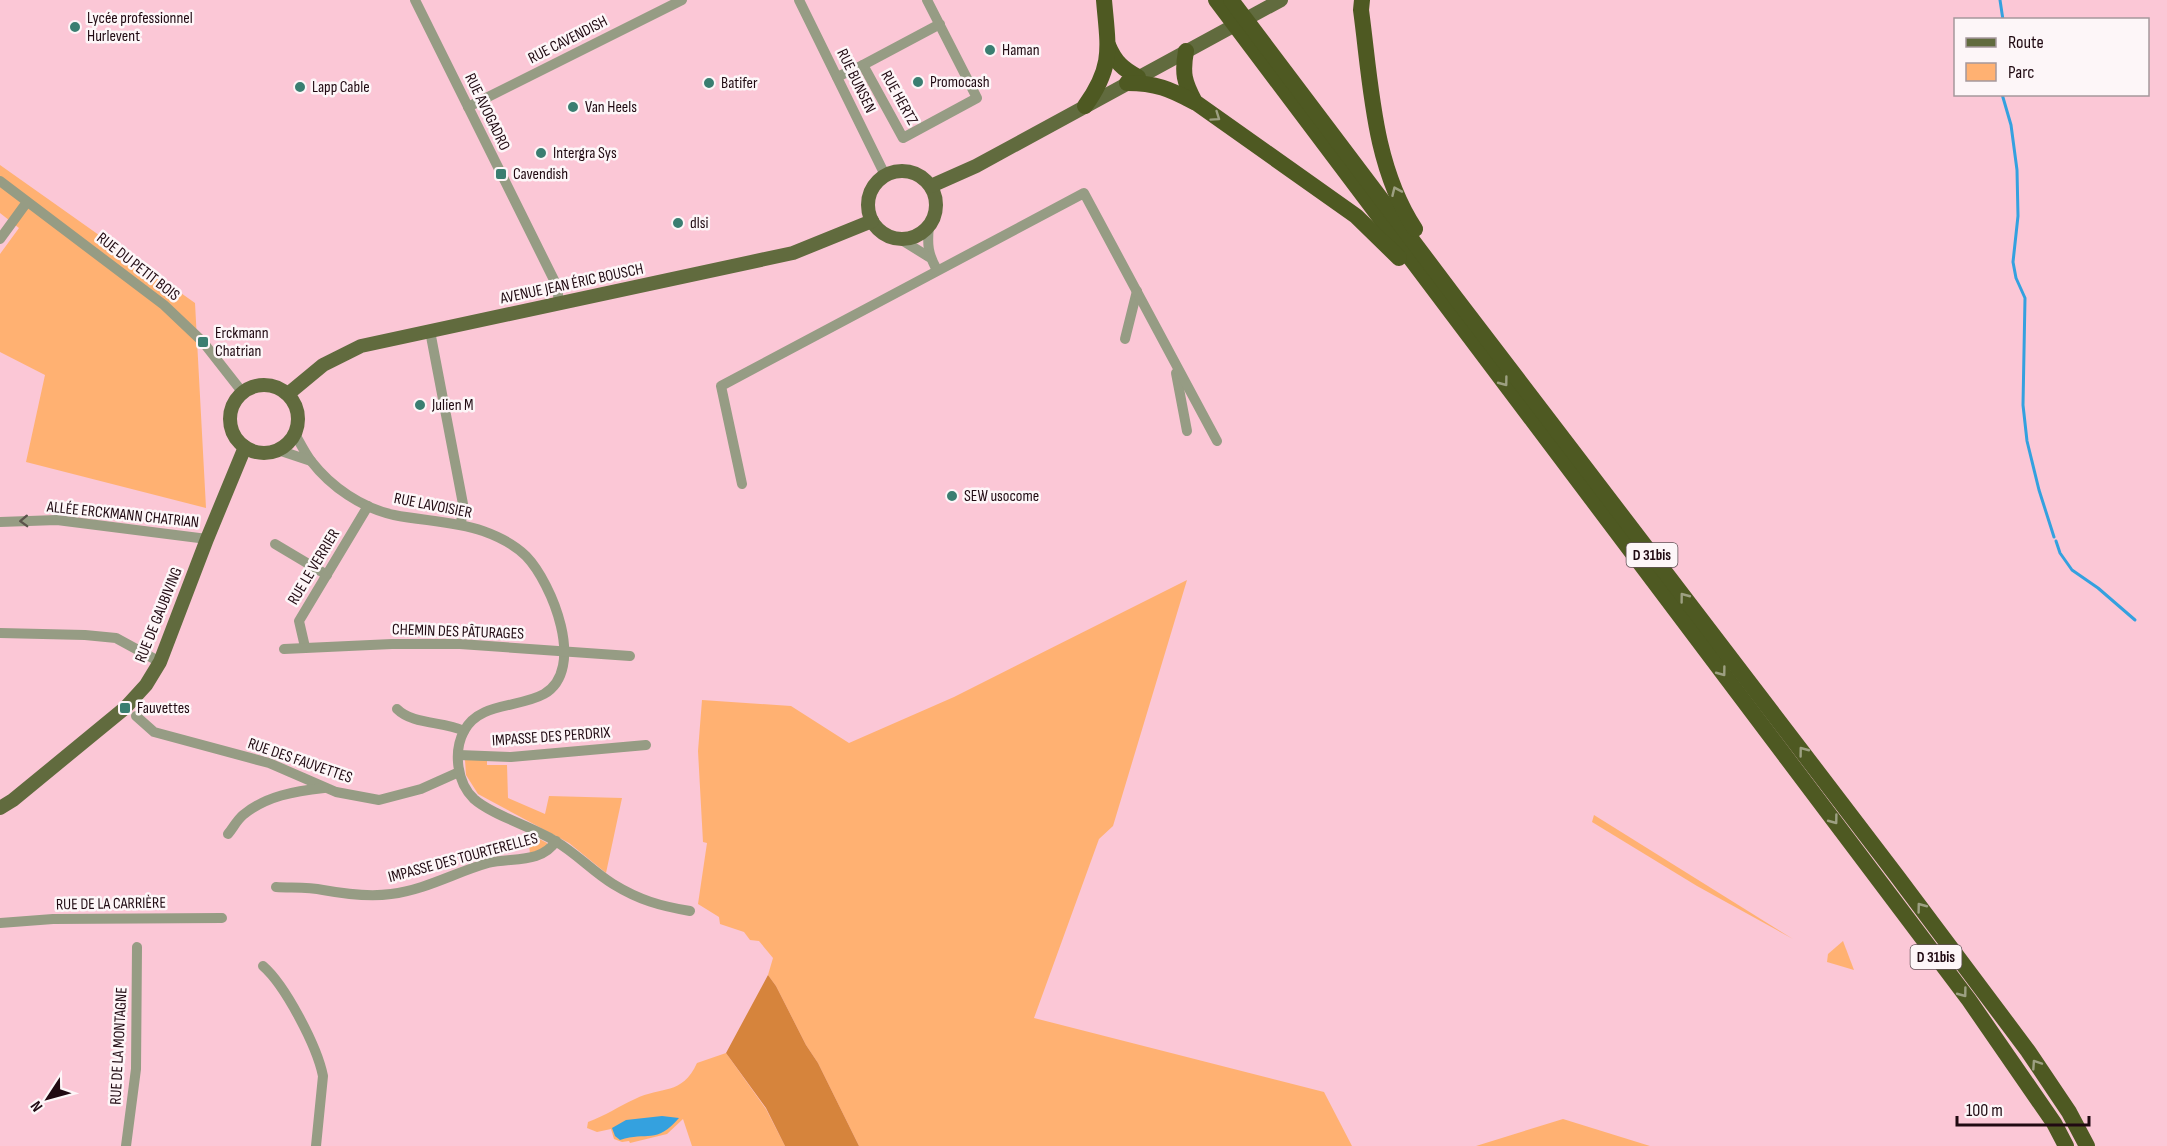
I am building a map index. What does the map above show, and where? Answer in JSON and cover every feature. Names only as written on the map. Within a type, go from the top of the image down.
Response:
[{"type":"highway","points":[[1085,106],[1103,78],[1108,45],[1104,0]]},
{"type":"highway","name":"D 31bis","points":[[1216,0],[1969,1000],[2054,1123],[2066,1146]]},
{"type":"highway","name":"D 31bis","points":[[1231,0],[2028,1051],[2069,1112],[2087,1146]]},
{"type":"highway","points":[[1359,4],[1377,134],[1389,177],[1407,217],[1439,264],[1455,297]]},
{"type":"highway","points":[[1108,45],[1114,59],[1133,80],[1166,87],[1195,102],[1356,216],[1395,253],[1443,312],[1483,354]]},
{"type":"highway","points":[[1186,51],[1183,71],[1186,86],[1195,102]]},
{"type":"main road","points":[[931,186],[976,166],[1275,3]]},
{"type":"main road","points":[[898,171],[910,172],[920,176],[931,186],[936,201],[934,216],[929,226],[919,235],[905,239],[892,238],[879,230],[872,221],[868,207],[870,194],[876,183],[885,175],[898,171]]},
{"type":"main road","name":"AVENUE JEAN ÉRIC BOUSCH","points":[[288,394],[323,365],[361,346],[793,253],[872,221]]},
{"type":"main road","points":[[261,385],[280,388],[288,394],[298,413],[298,424],[295,434],[288,443],[278,450],[267,453],[256,452],[245,447],[238,440],[231,420],[236,400],[243,393],[261,385]]},
{"type":"main road","name":"RUE DE GAUBIVING","points":[[0,808],[13,800],[125,708],[146,685],[160,662],[245,447]]},
{"type":"street","name":"RUE AVOGADRO","points":[[415,0],[557,286],[560,304]]},
{"type":"street","name":"RUE CAVENDISH","points":[[468,107],[682,0]]},
{"type":"street","name":"RUE BUNSEN","points":[[800,0],[885,175]]},
{"type":"street","name":"RUE HERTZ","points":[[927,0],[940,24],[977,99],[903,138],[863,65],[940,24]]},
{"type":"street","points":[[837,77],[863,65]]},
{"type":"street","name":"RUE DU PETIT BOIS","points":[[0,181],[164,305],[203,342],[243,393]]},
{"type":"street","points":[[742,484],[721,386],[1084,193],[1217,441]]},
{"type":"street","points":[[0,239],[27,202]]},
{"type":"street","points":[[929,226],[927,240],[929,256],[937,270]]},
{"type":"street","points":[[900,238],[929,256]]},
{"type":"street","points":[[1125,339],[1137,291]]},
{"type":"street","points":[[430,331],[463,504],[461,524]]},
{"type":"street","points":[[1174,362],[1187,431]]},
{"type":"street","name":"RUE LAVOISIER","points":[[295,434],[311,461],[343,492],[368,506],[392,514],[461,524],[496,536],[525,555],[548,587],[562,626],[564,652]]},
{"type":"street","name":"RUE LAVOISIER","points":[[278,450],[311,461]]},
{"type":"street","name":"RUE LE VERRIER","points":[[304,647],[299,621],[368,506]]},
{"type":"street","name":"ALLÉE ERCKMANN CHATRIAN","points":[[0,522],[57,520],[207,539]]},
{"type":"street","points":[[275,544],[327,575]]},
{"type":"street","points":[[0,633],[116,638],[160,662]]},
{"type":"street","name":"CHEMIN DES PÂTURAGES","points":[[284,649],[460,644],[630,656]]},
{"type":"street","points":[[564,652],[558,679],[546,693],[529,700],[500,705],[474,718],[464,731],[459,755],[459,772],[465,786],[474,799],[556,841],[613,884],[655,905],[690,911]]},
{"type":"street","points":[[397,709],[404,716],[464,731]]},
{"type":"street","name":"RUE DES FAUVETTES","points":[[136,716],[154,732],[269,763],[336,792],[379,800],[421,789],[459,772]]},
{"type":"street","name":"IMPASSE DES PERDRIX","points":[[459,755],[511,756],[646,745]]},
{"type":"street","points":[[228,834],[242,816],[266,801],[297,790],[325,788]]},
{"type":"street","name":"IMPASSE DES TOURTERELLES","points":[[276,887],[322,890],[338,894],[391,894],[448,879],[489,863],[539,856],[551,848],[556,841]]},
{"type":"street","name":"RUE DE LA CARRIÈRE","points":[[0,923],[53,919],[222,918]]},
{"type":"street","name":"RUE DE LA MONTAGNE","points":[[126,1146],[136,1069],[137,947]]},
{"type":"street","points":[[263,966],[274,976],[307,1033],[321,1064],[323,1076],[316,1146]]},
{"type":"green space","points":[[0,165],[195,303],[206,508],[26,462],[45,375],[0,352],[0,254],[19,228],[0,213]]},
{"type":"green space","points":[[1187,580],[1113,826],[1099,839],[1034,1018],[1324,1092],[1352,1146],[859,1146],[818,1063],[768,975],[773,958],[759,941],[750,940],[744,932],[720,924],[719,917],[698,904],[707,843],[703,842],[698,751],[702,700],[791,706],[849,743],[954,697]]},
{"type":"green space","points":[[465,760],[487,760],[487,765],[507,765],[508,798],[545,814],[549,796],[622,798],[606,873],[569,843],[478,794],[466,775]]},
{"type":"green space","points":[[1594,815],[1793,939],[1697,886],[1592,822]]},
{"type":"green space","points":[[528,833],[547,843],[547,846],[530,854]]},
{"type":"green space","points":[[1843,941],[1854,970],[1827,962],[1828,954]]},
{"type":"green space","points":[[726,1053],[766,1109],[785,1146],[692,1146],[683,1119],[667,1134],[630,1143],[614,1139],[611,1129],[597,1132],[587,1128],[588,1122],[629,1102],[678,1085],[685,1081],[697,1063]]},
{"type":"green space","points":[[1563,1119],[1650,1146],[1476,1146]]},
{"type":"shaded area","points":[[768,975],[818,1063],[859,1146],[785,1146],[766,1108],[726,1053]]},
{"type":"water","points":[[662,1116],[679,1118],[664,1132],[651,1136],[620,1140],[615,1136],[612,1128],[626,1120]]},
{"type":"waterway","points":[[2000,0],[2003,18]]},
{"type":"waterway","points":[[2003,96],[2011,125],[2017,170],[2018,216],[2013,262],[2016,278],[2025,298],[2023,405],[2027,441],[2054,537]]},
{"type":"waterway","points":[[2056,541],[2060,553],[2072,570],[2098,588],[2135,620]]},
{"type":"place","name":"Lycée professionnel Hurlevent","points":[[75,27]]},
{"type":"place","name":"Haman","points":[[990,50]]},
{"type":"place","name":"Promocash","points":[[918,82]]},
{"type":"place","name":"Batifer","points":[[709,83]]},
{"type":"place","name":"Lapp Cable","points":[[300,87]]},
{"type":"place","name":"Van Heels","points":[[573,107]]},
{"type":"place","name":"Intergra Sys","points":[[541,153]]},
{"type":"place","name":"Cavendish","points":[[501,174]]},
{"type":"place","name":"dlsi","points":[[678,223]]},
{"type":"place","name":"Erckmann Chatrian","points":[[203,342]]},
{"type":"place","name":"Julien M","points":[[420,405]]},
{"type":"place","name":"SEW usocome","points":[[952,496]]},
{"type":"place","name":"Fauvettes","points":[[125,708]]}]
